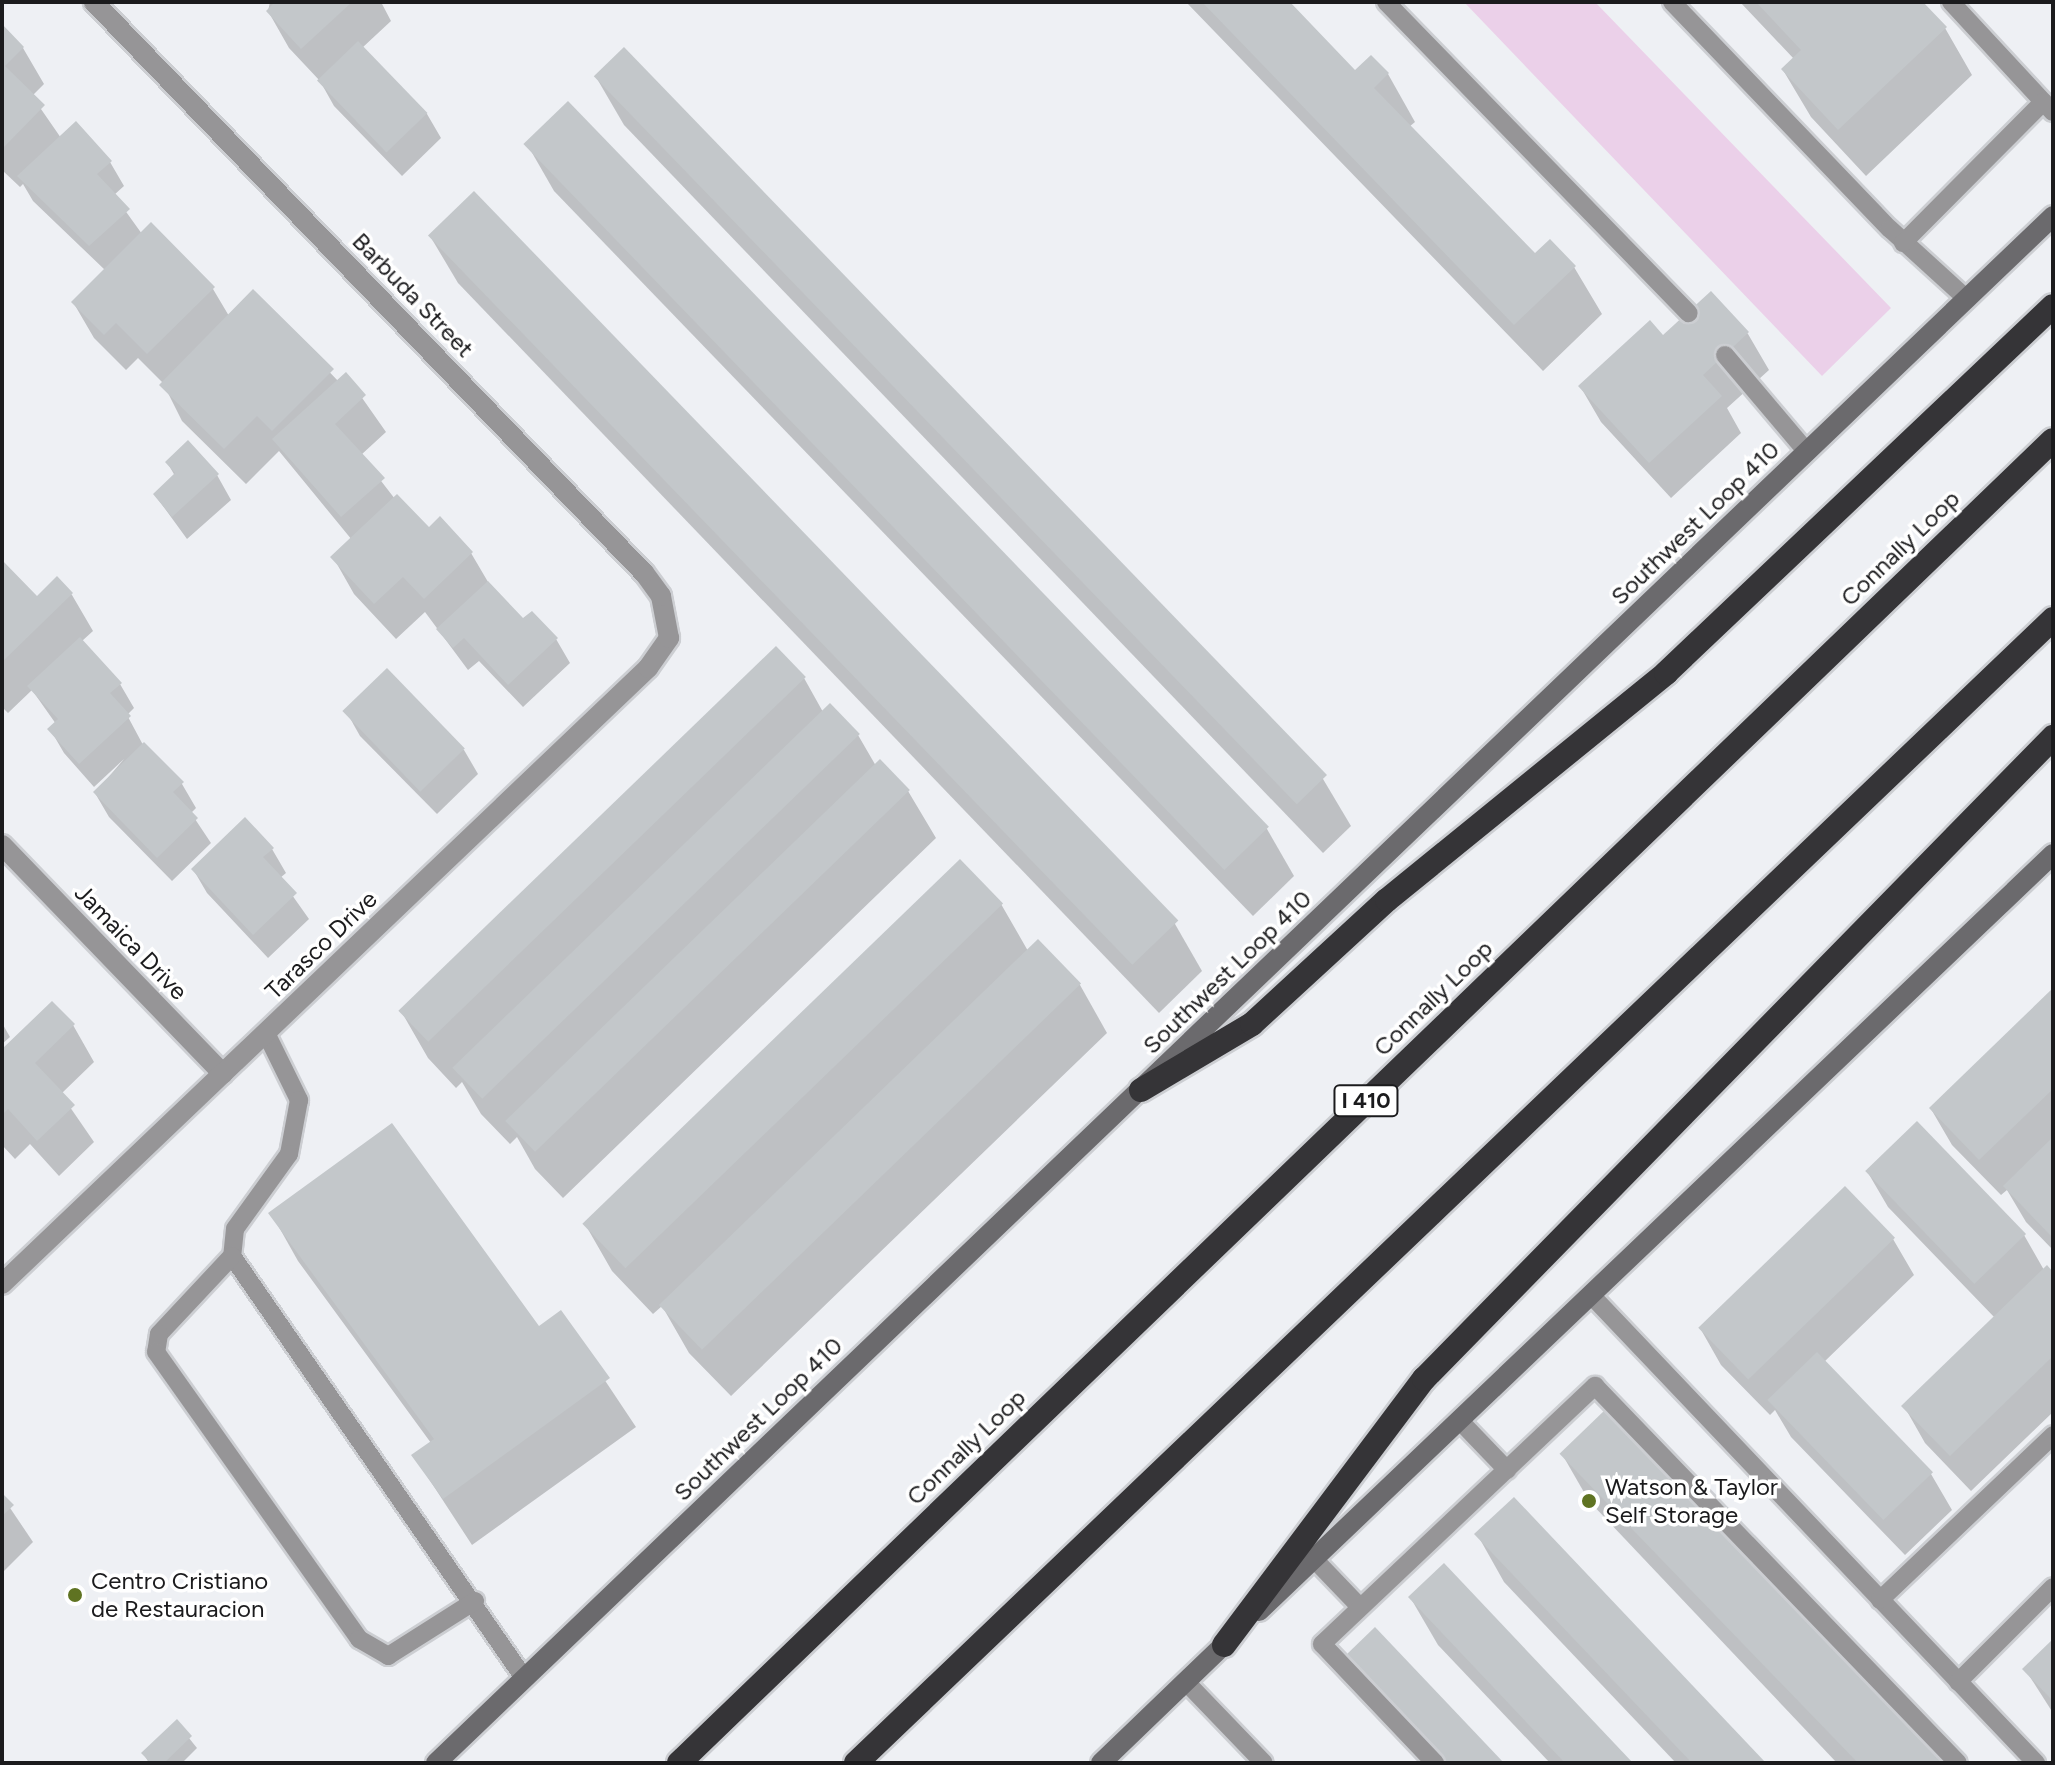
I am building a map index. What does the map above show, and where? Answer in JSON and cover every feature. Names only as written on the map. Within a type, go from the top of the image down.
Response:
[{"type":"highway","points":[[1141,1090],[1252,1024],[1387,900],[1666,673],[2053,306]]},
{"type":"highway","name":"Connally Loop","points":[[679,1763],[2053,440]]},
{"type":"highway","points":[[856,1763],[2053,619]]},
{"type":"highway","points":[[1224,1645],[1424,1379],[2053,737]]},
{"type":"main road","name":"Southwest Loop 410","points":[[436,1763],[2053,216]]},
{"type":"main road","points":[[1101,1763],[2053,854]]},
{"type":"street","name":"Barbuda Street","points":[[94,2],[644,573],[661,596],[669,638]]},
{"type":"street","name":"Tarasco Drive","points":[[2,1284],[648,668],[669,638]]},
{"type":"street","name":"Jamaica Drive","points":[[2,845],[223,1074]]},
{"type":"lane","points":[[1386,2],[1688,313]]},
{"type":"lane","points":[[1672,2],[1903,243],[1967,299]]},
{"type":"lane","points":[[1903,243],[2048,107],[1951,2]]},
{"type":"lane","points":[[1725,355],[1807,452]]},
{"type":"lane","points":[[266,1033],[299,1100],[289,1154],[235,1229],[232,1256],[159,1334],[156,1352],[359,1639],[388,1656],[475,1601]]},
{"type":"lane","points":[[232,1256],[475,1601],[524,1678]]},
{"type":"lane","points":[[1591,1295],[2036,1763]]},
{"type":"lane","points":[[1435,1763],[1322,1644],[1595,1386],[1958,1763]]},
{"type":"lane","points":[[1460,1421],[1507,1470]]},
{"type":"lane","points":[[1880,1600],[2053,1435]]},
{"type":"lane","points":[[1314,1559],[1360,1607]]},
{"type":"lane","points":[[1958,1682],[2053,1587]]},
{"type":"lane","points":[[1186,1682],[1264,1763]]},
{"type":"shaded area","points":[[1464,2],[1595,2],[1891,308],[1822,376]]},
{"type":"building","points":[[275,2],[352,2],[301,49],[266,11]]},
{"type":"building","points":[[1202,2],[1290,2],[1355,70],[1371,55],[1389,73],[1374,88],[1535,253],[1550,239],[1576,266],[1514,325]]},
{"type":"building","points":[[1756,2],[1923,2],[1947,27],[1838,130],[1781,69],[1801,50]]},
{"type":"building","points":[[2,24],[24,47],[5,66],[45,105],[2,149]]},
{"type":"building","points":[[358,41],[427,113],[386,153],[317,81]]},
{"type":"building","points":[[624,47],[1327,775],[1297,804],[594,76]]},
{"type":"building","points":[[568,101],[1269,827],[1224,870],[523,144]]},
{"type":"building","points":[[76,121],[112,161],[97,174],[130,209],[89,246],[17,176]]},
{"type":"building","points":[[474,191],[1178,920],[1132,965],[428,235]]},
{"type":"building","points":[[151,222],[215,287],[147,354],[116,323],[104,335],[71,302]]},
{"type":"building","points":[[253,289],[334,369],[272,431],[257,416],[224,449],[159,385]]},
{"type":"building","points":[[1711,291],[1749,332],[1703,375],[1722,396],[1649,463],[1578,386],[1650,320],[1663,335]]},
{"type":"building","points":[[346,372],[366,395],[335,424],[385,478],[341,517],[272,439]]},
{"type":"building","points":[[188,440],[219,474],[172,517],[153,494],[175,473],[165,462]]},
{"type":"building","points":[[397,494],[429,527],[440,516],[473,552],[424,599],[403,577],[374,604],[330,557]]},
{"type":"building","points":[[2,560],[37,596],[57,576],[73,593],[2,662]]},
{"type":"building","points":[[488,581],[523,618],[532,611],[558,638],[508,685],[464,638],[453,648],[436,629]]},
{"type":"building","points":[[80,637],[122,683],[110,693],[131,716],[79,764],[47,729],[58,719],[27,686]]},
{"type":"building","points":[[776,646],[806,677],[428,1042],[398,1011]]},
{"type":"building","points":[[387,668],[465,749],[420,792],[342,711]]},
{"type":"building","points":[[830,703],[860,734],[482,1099],[452,1068]]},
{"type":"building","points":[[144,742],[184,782],[173,792],[198,818],[157,858],[93,792]]},
{"type":"building","points":[[880,759],[910,790],[535,1152],[505,1121]]},
{"type":"building","points":[[245,817],[274,848],[263,857],[297,893],[253,935],[191,869]]},
{"type":"building","points":[[960,859],[1003,904],[625,1268],[582,1224]]},
{"type":"building","points":[[1038,939],[1081,984],[702,1350],[659,1305]]},
{"type":"building","points":[[2053,988],[2053,1089],[1979,1160],[1929,1108]]},
{"type":"building","points":[[52,1001],[75,1024],[35,1063],[75,1105],[37,1141],[8,1109],[2,1115],[2,1049]]},
{"type":"building","points":[[1917,1121],[2026,1234],[1974,1284],[1865,1171]]},
{"type":"building","points":[[392,1123],[539,1326],[561,1310],[610,1378],[443,1499],[411,1455],[434,1439],[268,1213]]},
{"type":"building","points":[[2053,1137],[2053,1238],[2003,1186]]},
{"type":"building","points":[[1845,1186],[1895,1238],[1748,1380],[1698,1328]]},
{"type":"building","points":[[2047,1265],[2053,1272],[2053,1356],[1950,1456],[1901,1406]]},
{"type":"building","points":[[1817,1352],[1933,1472],[1883,1520],[1767,1400]]},
{"type":"building","points":[[1607,1408],[1947,1760],[1943,1763],[1858,1763],[1560,1454]]},
{"type":"building","points":[[2,1493],[14,1505],[2,1516]]},
{"type":"building","points":[[1514,1497],[1766,1763],[1692,1763],[1474,1534]]},
{"type":"building","points":[[1444,1563],[1633,1763],[1565,1763],[1408,1597]]},
{"type":"building","points":[[1375,1627],[1504,1763],[1448,1763],[1346,1655]]},
{"type":"building","points":[[2053,1639],[2053,1701],[2022,1669]]},
{"type":"building","points":[[177,1719],[192,1736],[164,1763],[151,1763],[141,1753]]},
{"type":"place","name":"Watson & Taylor Self Storage","points":[[1589,1501]]},
{"type":"place","name":"Centro Cristiano de Restauracion","points":[[75,1595]]}]
